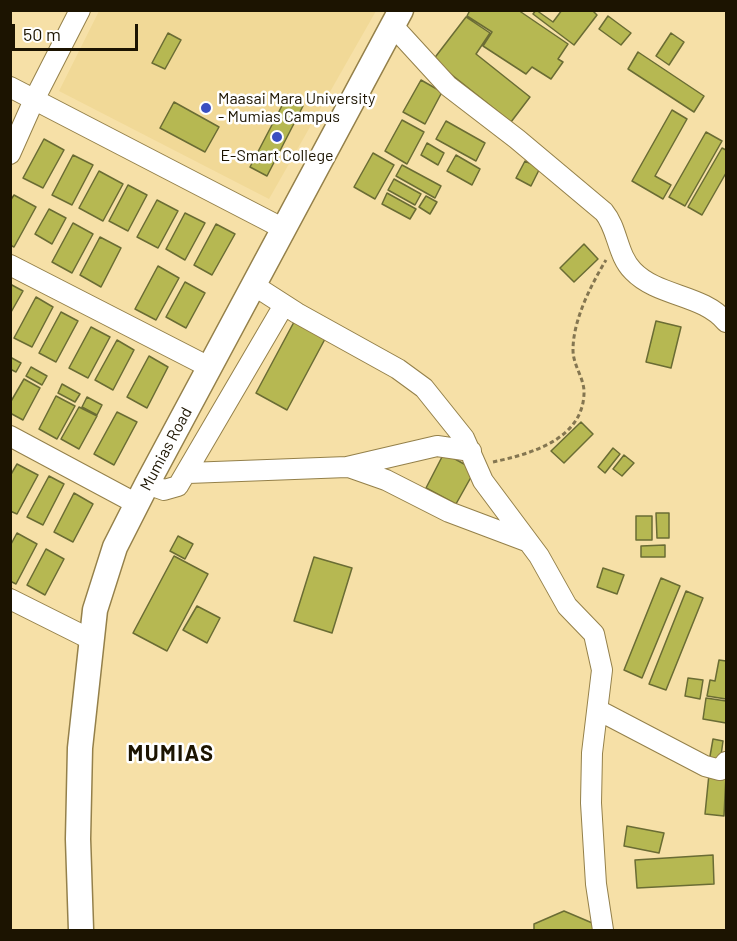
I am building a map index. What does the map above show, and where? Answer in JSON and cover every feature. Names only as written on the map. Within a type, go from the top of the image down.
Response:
[{"type":"street","points":[[10,154],[34,100],[80,10]]},
{"type":"street","points":[[397,18],[448,86],[517,139],[604,212],[631,270],[648,282],[712,310],[726,322]]},
{"type":"street","name":"Mumias Road","points":[[81,930],[78,839],[80,748],[95,610],[115,547],[397,18]]},
{"type":"street","points":[[10,87],[284,229]]},
{"type":"street","points":[[10,265],[209,367]]},
{"type":"street","points":[[255,286],[284,305],[389,364],[424,388],[452,420],[495,500],[529,542],[567,606],[594,634],[602,670],[592,753],[591,803],[596,884],[603,930]]},
{"type":"street","points":[[10,436],[142,494],[173,490],[188,473],[284,305]]},
{"type":"street","points":[[188,473],[346,467],[437,446],[474,459]]},
{"type":"street","points":[[346,467],[386,480],[449,512],[529,542]]},
{"type":"street","points":[[10,599],[92,640]]},
{"type":"street","points":[[598,710],[705,766],[720,770],[726,763]]},
{"type":"path","points":[[474,459],[547,447],[575,423],[584,394],[583,384],[575,364],[575,332],[601,268],[619,240]]},
{"type":"shaded area","name":"Maasai Mara University - Mumias Campus","points":[[99,11],[376,11],[269,199],[59,91]]},
{"type":"building","points":[[470,10],[518,10],[568,44],[558,59],[563,62],[551,79],[532,67],[526,74],[483,46],[492,32],[467,16]]},
{"type":"building","points":[[536,10],[553,22],[562,10],[592,10],[597,15],[574,45],[533,14]]},
{"type":"building","points":[[608,16],[631,33],[621,45],[599,29]]},
{"type":"building","points":[[466,17],[490,33],[476,54],[530,97],[511,122],[433,60]]},
{"type":"building","points":[[168,33],[181,40],[165,69],[152,63]]},
{"type":"building","points":[[671,33],[684,42],[669,65],[656,56]]},
{"type":"building","points":[[638,52],[704,96],[694,112],[628,69]]},
{"type":"building","points":[[421,80],[442,92],[425,124],[403,112]]},
{"type":"building","name":"E-Smart College","points":[[286,98],[303,106],[267,176],[250,167]]},
{"type":"building","points":[[174,102],[219,127],[205,152],[160,128]]},
{"type":"building","points":[[672,110],[687,119],[655,176],[671,185],[663,199],[632,181]]},
{"type":"building","points":[[402,120],[424,132],[407,164],[385,151]]},
{"type":"building","points":[[446,121],[485,143],[476,161],[436,139]]},
{"type":"building","points":[[706,132],[722,141],[685,206],[669,197]]},
{"type":"building","points":[[44,139],[64,150],[43,188],[23,178]]},
{"type":"building","points":[[427,143],[444,153],[438,165],[421,155]]},
{"type":"building","points":[[722,148],[726,150],[726,173],[702,215],[688,207]]},
{"type":"building","points":[[373,153],[394,165],[375,199],[354,187]]},
{"type":"building","points":[[73,155],[93,165],[72,205],[52,195]]},
{"type":"building","points":[[456,155],[480,169],[472,185],[447,171]]},
{"type":"building","points":[[525,161],[540,168],[531,186],[516,178]]},
{"type":"building","points":[[402,165],[441,186],[435,198],[396,176]]},
{"type":"building","points":[[99,171],[123,184],[103,221],[79,208]]},
{"type":"building","points":[[394,179],[421,194],[415,205],[388,190]]},
{"type":"building","points":[[128,185],[147,195],[128,231],[109,221]]},
{"type":"building","points":[[387,193],[416,209],[410,219],[382,204]]},
{"type":"building","points":[[14,195],[36,207],[14,247],[10,245],[10,201]]},
{"type":"building","points":[[426,196],[437,202],[430,214],[419,207]]},
{"type":"building","points":[[157,200],[178,211],[158,248],[137,237]]},
{"type":"building","points":[[49,209],[66,218],[52,244],[35,234]]},
{"type":"building","points":[[185,213],[205,223],[185,260],[166,249]]},
{"type":"building","points":[[73,223],[93,234],[72,273],[52,262]]},
{"type":"building","points":[[216,224],[235,234],[212,275],[194,265]]},
{"type":"building","points":[[100,237],[121,248],[101,287],[80,275]]},
{"type":"building","points":[[584,244],[598,259],[574,282],[560,268]]},
{"type":"building","points":[[158,266],[179,278],[156,320],[135,309]]},
{"type":"building","points":[[185,282],[205,293],[186,328],[166,317]]},
{"type":"building","points":[[10,284],[23,291],[10,314]]},
{"type":"building","points":[[36,297],[53,307],[32,347],[14,338]]},
{"type":"building","points":[[61,312],[78,321],[56,362],[39,353]]},
{"type":"building","points":[[656,321],[681,327],[671,368],[646,362]]},
{"type":"building","points":[[294,322],[325,339],[287,410],[256,393]]},
{"type":"building","points":[[91,327],[110,337],[88,378],[69,368]]},
{"type":"building","points":[[117,340],[134,350],[113,390],[95,380]]},
{"type":"building","points":[[149,356],[168,367],[147,408],[127,397]]},
{"type":"building","points":[[10,357],[21,363],[16,372],[10,369]]},
{"type":"building","points":[[31,367],[47,376],[42,385],[26,376]]},
{"type":"building","points":[[24,379],[40,388],[23,420],[10,413],[10,403]]},
{"type":"building","points":[[62,384],[80,394],[75,402],[58,393]]},
{"type":"building","points":[[56,396],[75,406],[57,439],[39,429]]},
{"type":"building","points":[[87,397],[102,405],[97,415],[82,407]]},
{"type":"building","points":[[79,407],[97,416],[79,449],[61,439]]},
{"type":"building","points":[[117,412],[137,422],[114,465],[94,454]]},
{"type":"building","points":[[581,422],[593,434],[564,463],[551,451]]},
{"type":"building","points":[[613,448],[620,454],[605,473],[598,467]]},
{"type":"building","points":[[444,453],[475,470],[456,504],[426,488]]},
{"type":"building","points":[[624,455],[634,463],[622,476],[613,469]]},
{"type":"building","points":[[17,464],[38,475],[17,514],[10,511],[10,476]]},
{"type":"building","points":[[49,476],[64,484],[43,525],[27,517]]},
{"type":"building","points":[[74,493],[93,504],[73,542],[54,532]]},
{"type":"building","points":[[656,513],[669,513],[669,538],[657,538]]},
{"type":"building","points":[[636,516],[652,516],[652,540],[636,540]]},
{"type":"building","points":[[17,533],[37,544],[16,584],[10,581],[10,546]]},
{"type":"building","points":[[178,536],[193,544],[185,559],[170,551]]},
{"type":"building","points":[[665,545],[665,557],[641,557],[641,546]]},
{"type":"building","points":[[46,549],[64,559],[45,595],[27,585]]},
{"type":"building","points":[[174,556],[208,574],[167,651],[133,633]]},
{"type":"building","points":[[314,557],[352,568],[332,633],[294,621]]},
{"type":"building","points":[[603,568],[624,575],[617,594],[597,587]]},
{"type":"building","points":[[661,578],[680,586],[642,678],[624,670]]},
{"type":"building","points":[[686,591],[703,598],[666,690],[649,684]]},
{"type":"building","points":[[197,606],[220,618],[207,643],[183,630]]},
{"type":"building","points":[[719,660],[726,661],[726,699],[707,696],[710,680],[715,681]]},
{"type":"building","points":[[688,678],[703,680],[700,699],[685,696]]},
{"type":"building","points":[[706,698],[726,701],[726,723],[703,719]]},
{"type":"building","points":[[713,739],[723,741],[720,763],[709,762]]},
{"type":"building","points":[[709,774],[726,775],[724,816],[705,814]]},
{"type":"building","points":[[627,826],[664,833],[659,853],[624,846]]},
{"type":"building","points":[[713,855],[714,884],[637,888],[635,860]]},
{"type":"building","points":[[564,911],[597,925],[598,930],[534,930],[534,924]]},
{"type":"place","name":"Maasai Mara University - Mumias Campus","points":[[206,108]]},
{"type":"place","name":"E-Smart College","points":[[277,137]]},
{"type":"district","name":"MUMIAS","points":[[171,754]]}]
